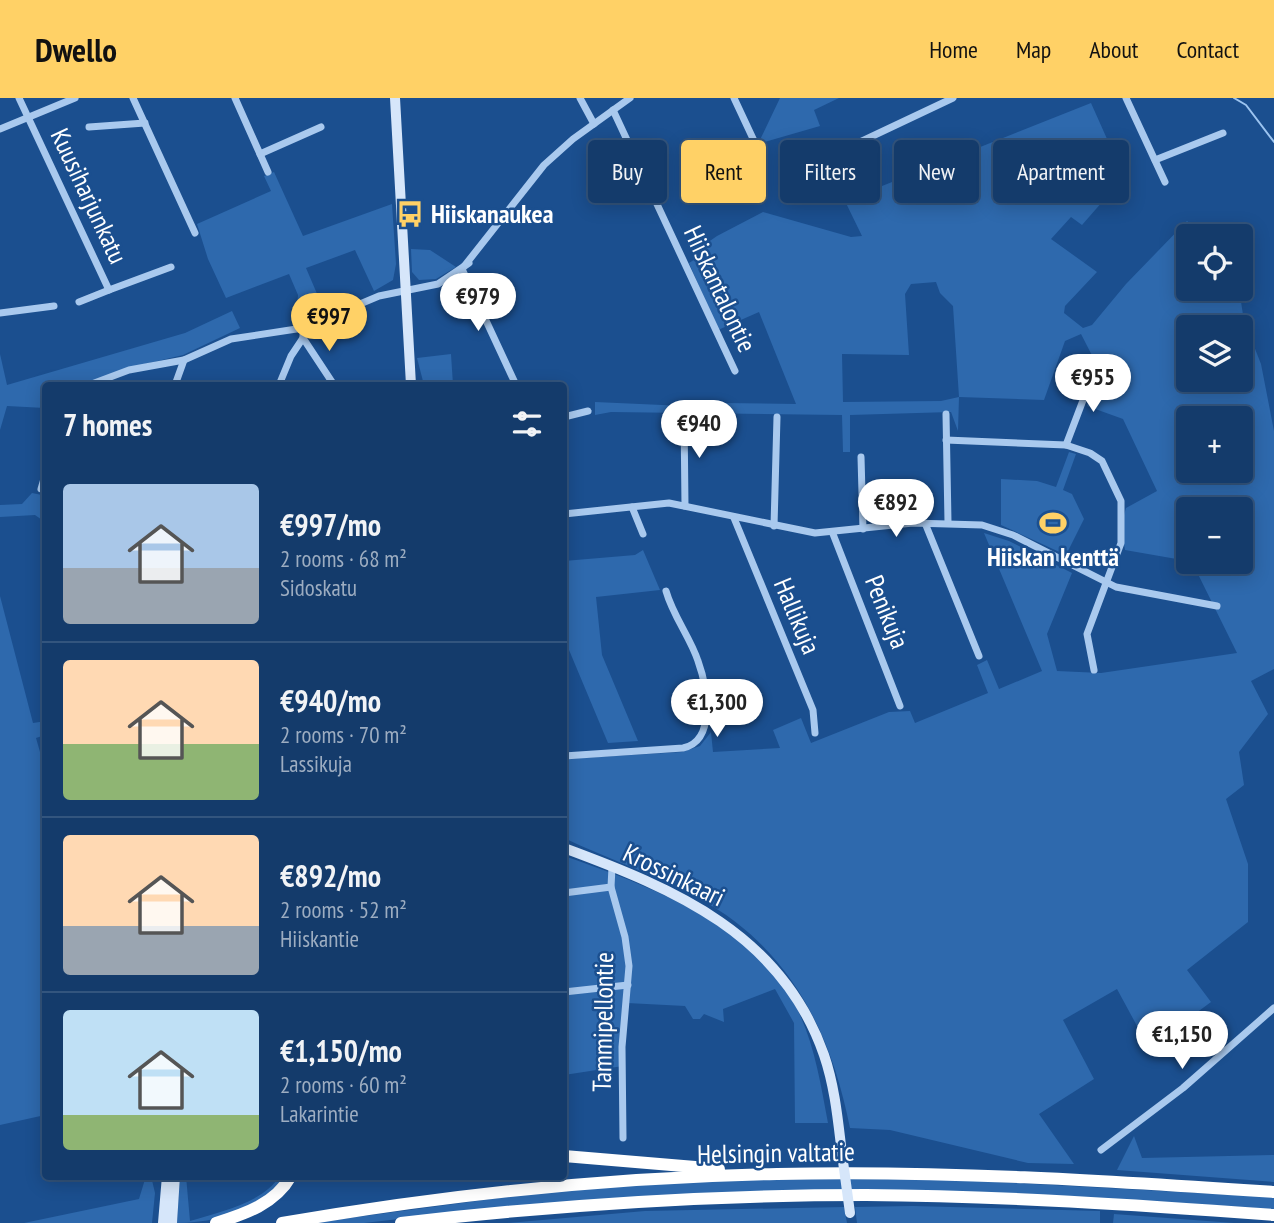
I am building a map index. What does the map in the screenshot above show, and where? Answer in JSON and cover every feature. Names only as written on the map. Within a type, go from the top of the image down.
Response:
[{"type":"highway","points":[[567,1156],[775,1174]]},
{"type":"highway","name":"Helsingin valtatie","points":[[282,1223],[438,1199],[568,1185],[775,1174],[1026,1177],[1274,1192]]},
{"type":"highway","points":[[216,1223],[248,1212],[272,1198],[288,1180]]},
{"type":"highway","name":"Helsingin valtatie","points":[[401,1223],[527,1210],[759,1196],[866,1195],[1051,1200],[1274,1215]]},
{"type":"highway","points":[[467,1223],[527,1210]]},
{"type":"street","name":"Kuusiharjunkatu","points":[[19,98],[110,290],[172,267]]},
{"type":"street","points":[[0,128],[75,98]]},
{"type":"street","points":[[132,98],[195,233]]},
{"type":"street","points":[[235,98],[268,172]]},
{"type":"street","points":[[395,98],[411,382]]},
{"type":"street","points":[[580,98],[594,124]]},
{"type":"street","points":[[515,382],[462,269],[535,175],[594,124],[630,98]]},
{"type":"street","points":[[734,98],[754,140]]},
{"type":"street","points":[[862,140],[953,98]]},
{"type":"street","points":[[1126,98],[1165,182]]},
{"type":"street","name":"Hiiskantalontie","points":[[613,110],[735,372]]},
{"type":"street","points":[[89,127],[145,123]]},
{"type":"street","points":[[260,154],[321,127]]},
{"type":"street","points":[[1156,160],[1223,133]]},
{"type":"street","points":[[97,382],[129,370],[184,360],[231,338],[303,328],[379,296],[438,284],[468,263]]},
{"type":"street","points":[[79,302],[110,290]]},
{"type":"street","points":[[0,313],[54,306]]},
{"type":"street","points":[[303,328],[303,338],[332,382]]},
{"type":"street","points":[[280,382],[291,356],[303,338]]},
{"type":"street","points":[[175,382],[184,360]]},
{"type":"street","points":[[1066,445],[1093,374]]},
{"type":"street","points":[[567,415],[588,411]]},
{"type":"street","points":[[684,414],[685,506]]},
{"type":"street","points":[[946,414],[948,522]]},
{"type":"street","points":[[774,526],[777,417]]},
{"type":"street","points":[[946,440],[1066,445],[1099,458],[1121,501],[1121,543],[1108,584],[1087,634],[1094,670]]},
{"type":"street","points":[[861,457],[863,530]]},
{"type":"street","points":[[567,514],[662,503],[774,526],[833,534],[948,522],[1003,530],[1108,584],[1134,592],[1217,606]]},
{"type":"street","points":[[632,507],[643,534]]},
{"type":"street","name":"Hallikuja","points":[[734,518],[814,714],[815,733]]},
{"type":"street","points":[[925,523],[979,656]]},
{"type":"street","name":"Penikuja","points":[[833,534],[900,706]]},
{"type":"street","points":[[567,755],[684,748],[704,735],[707,722],[700,666],[666,591]]},
{"type":"street","name":"Krossinkaari","points":[[567,849],[708,911],[755,948],[783,979],[811,1023],[825,1057],[851,1218]]},
{"type":"street","name":"Tammipellontie","points":[[612,867],[611,887],[626,944],[628,985],[622,1047],[623,1138]]},
{"type":"street","points":[[567,893],[611,887]]},
{"type":"street","points":[[567,992],[628,985]]},
{"type":"street","points":[[1101,1150],[1183,1088],[1274,1007]]},
{"type":"street","points":[[167,1180],[168,1219]]},
{"type":"street","points":[[168,1219],[174,1180]]},
{"type":"shaded area","points":[[780,98],[839,98],[814,110],[820,126],[766,142],[760,140]]},
{"type":"shaded area","points":[[1091,103],[1108,140],[998,140]]},
{"type":"shaded area","points":[[993,142],[993,203],[1101,203],[1082,225],[1071,217],[1051,239],[1097,272],[1065,306],[1064,313],[1083,328],[1092,325],[1126,284],[1176,232],[1176,301],[1241,301],[1243,315],[1176,315],[1176,392],[1253,392],[1253,344],[1261,364],[1274,431],[1274,669],[1251,681],[1268,714],[1239,752],[1244,785],[1226,799],[1248,864],[1248,922],[1187,970],[1211,1002],[1149,1048],[1117,989],[1063,1020],[1094,1079],[1039,1114],[1074,1164],[1028,1163],[890,1130],[850,1128],[842,1093],[818,1026],[802,996],[759,942],[732,919],[700,899],[567,839],[567,759],[682,752],[700,746],[711,732],[713,752],[780,748],[773,730],[801,718],[811,743],[889,712],[910,711],[915,723],[988,693],[977,665],[987,660],[999,689],[1042,671],[984,533],[1009,541],[1072,573],[1047,634],[1057,671],[1101,673],[1237,653],[1198,574],[1253,574],[1253,497],[1176,497],[1176,559],[1125,550],[1121,526],[1126,508],[1157,491],[1123,419],[1087,406],[1100,371],[1081,334],[1065,341],[1044,400],[959,397],[958,431],[951,412],[850,415],[850,452],[843,452],[842,415],[611,412],[595,415],[595,402],[707,407],[721,403],[796,404],[759,312],[718,330],[689,263],[700,256],[704,245],[717,236],[763,212],[851,237],[862,236],[846,203],[880,203],[880,182],[882,186],[894,181],[894,203],[979,203],[979,147]],"holes":[[[936,282],[940,293],[953,306],[959,397],[941,401],[843,402],[842,354],[909,355],[905,294],[911,284]]]},
{"type":"shaded area","points":[[274,172],[303,236],[392,204],[396,264],[393,280],[374,291],[355,250],[306,268],[324,310],[296,323],[298,295],[289,274],[226,298],[208,259],[197,224],[271,191],[264,176]]},
{"type":"shaded area","points":[[411,249],[430,250],[456,267],[436,279],[419,280],[412,272]]},
{"type":"shaded area","points":[[232,311],[240,328],[183,355],[145,364],[92,382],[42,382],[42,408],[7,406],[0,430],[0,354],[7,385],[185,333]]},
{"type":"shaded area","points":[[451,354],[453,382],[423,382],[417,358]]},
{"type":"shaded area","points":[[1069,452],[1076,454],[1063,490],[1072,494],[1084,519],[1066,555],[1001,525],[1001,479],[1037,481],[1056,487]]},
{"type":"shaded area","points":[[32,493],[42,495],[42,520],[35,515],[0,517],[0,505],[22,504]]},
{"type":"shaded area","points":[[643,550],[660,590],[596,597],[602,655],[638,741],[608,743],[567,645],[567,561],[635,555]]},
{"type":"shaded area","points":[[0,596],[33,723],[42,722],[42,736],[36,738],[42,759],[42,1116],[0,1125]]},
{"type":"shaded area","points":[[567,857],[658,892],[689,908],[746,946],[770,970],[790,996],[805,1026],[815,1058],[828,1123],[795,1123],[794,1023],[775,989],[723,1009],[724,1022],[704,1014],[700,1019],[693,1019],[685,1006],[627,1003],[623,1066],[567,1075]]},
{"type":"shaded area","points":[[1134,1136],[1142,1158],[1274,1155],[1274,1182],[1117,1170]]},
{"type":"shaded area","points":[[904,1177],[1274,1197],[1274,1209],[1016,1193],[469,1211],[364,1223],[312,1223],[550,1191],[709,1181]]},
{"type":"shaded area","points":[[145,1180],[152,1180],[155,1193],[152,1223],[24,1223],[139,1199]]},
{"type":"shaded area","points":[[180,1180],[186,1180],[190,1221],[251,1200],[277,1180],[284,1180],[265,1198],[238,1212],[207,1220],[177,1223]]},
{"type":"shaded area","points":[[844,1207],[847,1223],[507,1223],[645,1211]]},
{"type":"shaded area","points":[[855,1207],[1100,1211],[1100,1223],[857,1223]]},
{"type":"shaded area","points":[[1114,1214],[1234,1223],[1113,1223]]},
{"type":"waterway","points":[[1234,98],[1246,105],[1274,142]]},
{"type":"place","name":"Hiiskanaukea","points":[[410,214]]},
{"type":"place","name":"Hiiskan kenttä","points":[[1053,523]]}]
